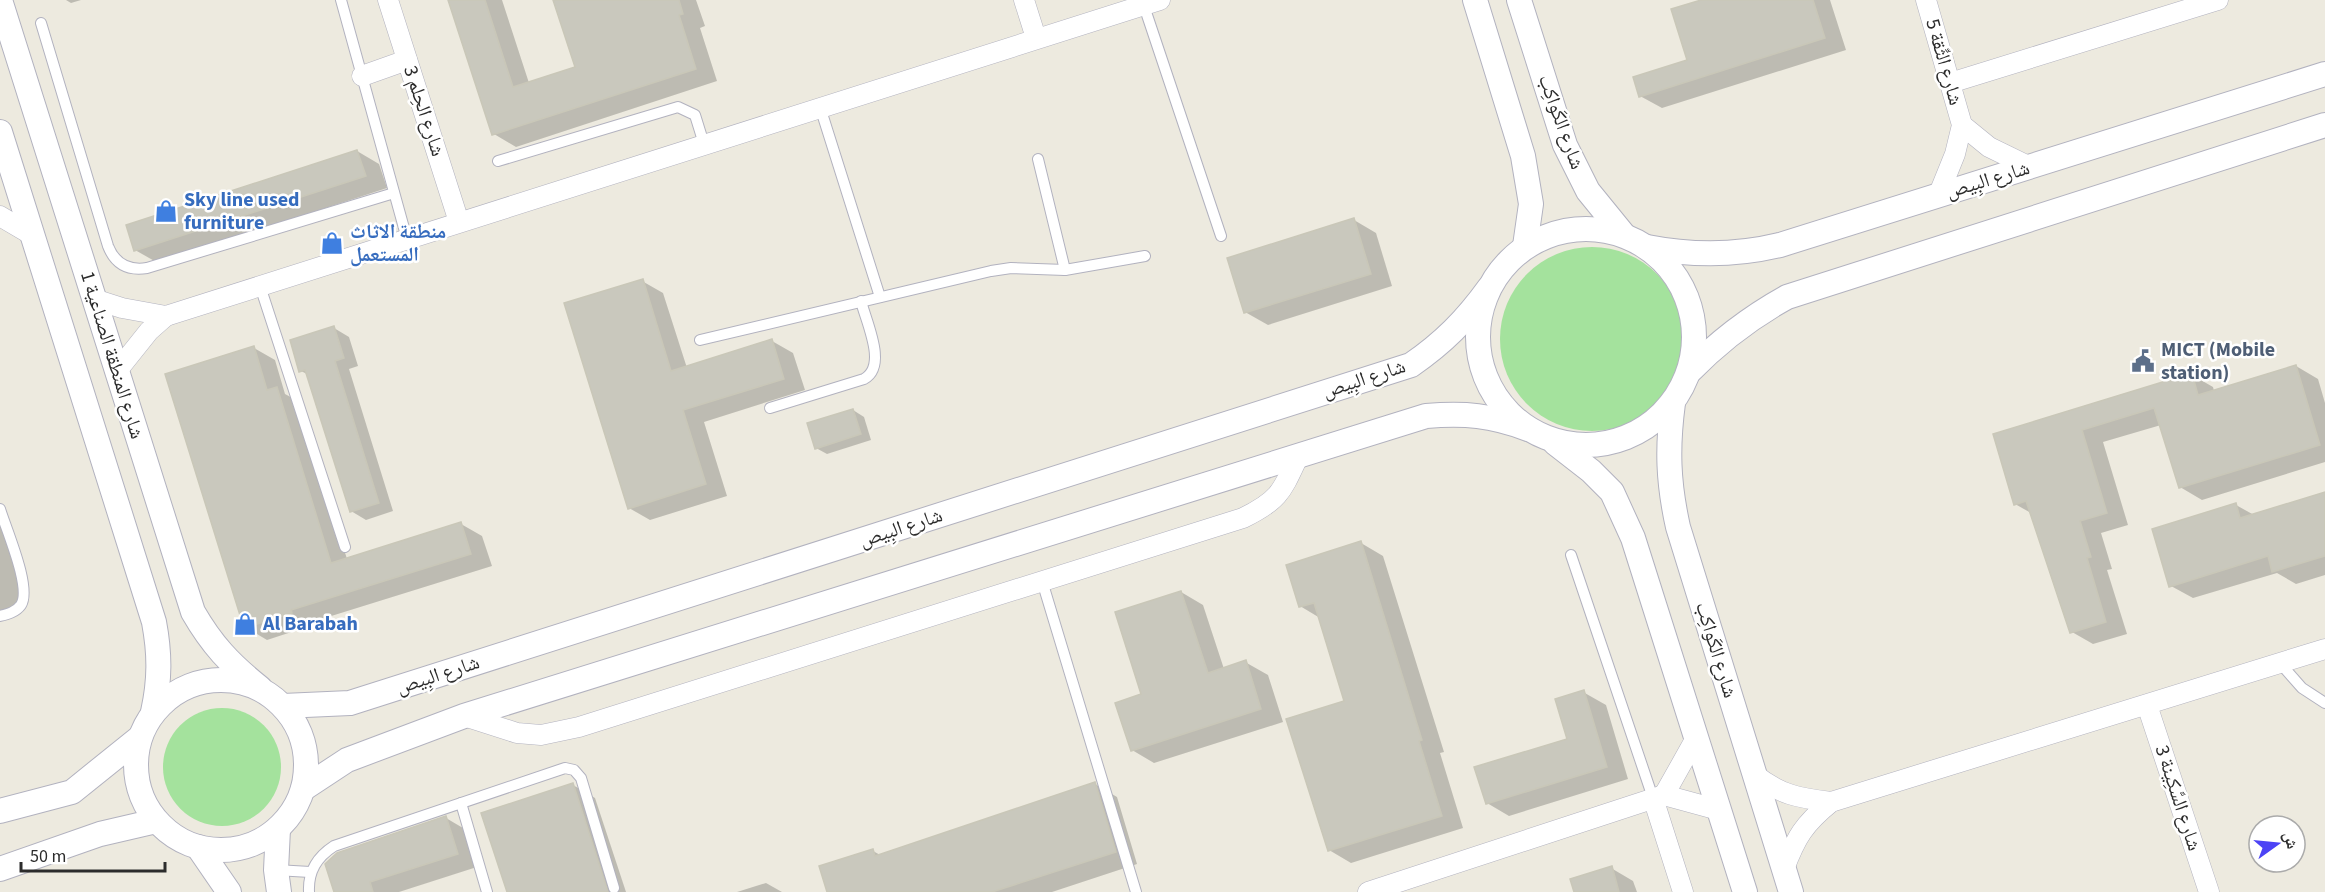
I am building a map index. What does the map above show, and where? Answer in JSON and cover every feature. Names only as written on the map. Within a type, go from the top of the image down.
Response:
[{"type":"street","name":"شارع المنطقة الصناعية 1","points":[[0,0],[193,612],[211,643],[232,666],[260,688]]},
{"type":"street","name":"شارع الحِلم 3","points":[[388,0],[459,222]]},
{"type":"street","points":[[1024,0],[1036,38]]},
{"type":"street","points":[[1474,0],[1523,156],[1531,204],[1525,246]]},
{"type":"street","name":"شارع الكَواكِب","points":[[1519,0],[1565,145],[1588,191],[1623,234]]},
{"type":"street","name":"شارع الثِّقة 5","points":[[1926,0],[1962,125],[1955,154],[1938,196]]},
{"type":"street","points":[[1950,83],[2209,1]]},
{"type":"street","points":[[117,371],[149,331],[166,316],[1152,3]]},
{"type":"street","points":[[362,76],[407,60]]},
{"type":"street","name":"شارع البِيص","points":[[1647,247],[1701,255],[1754,251],[1938,196],[2325,74]]},
{"type":"street","name":"شارع الثِّقة 5","points":[[1962,125],[1989,147],[2030,167]]},
{"type":"street","points":[[1689,372],[1718,342],[1751,317],[1787,297],[2325,125]]},
{"type":"street","name":"شارع المنطقة الصناعية 1","points":[[2,139],[154,622],[160,655],[158,687],[153,712]]},
{"type":"street","points":[[0,182],[2,139]]},
{"type":"street","points":[[0,216],[32,235]]},
{"type":"street","points":[[1525,246],[1548,235],[1572,229],[1598,228],[1623,234],[1647,247],[1668,266],[1684,290],[1693,316],[1695,345],[1689,372],[1673,403],[1654,422],[1630,437],[1604,444],[1586,445],[1551,440]]},
{"type":"street","name":"شارع البِيص","points":[[283,706],[350,704],[1411,365],[1442,343],[1467,319],[1505,265],[1525,246]]},
{"type":"street","points":[[1489,288],[1479,318],[1479,350],[1484,371],[1487,381],[1504,408],[1528,429]]},
{"type":"street","points":[[94,299],[122,308],[166,316]]},
{"type":"street","name":"شارع الكَواكِب","points":[[1673,403],[1667,445],[1670,488],[1678,527],[1791,892]]},
{"type":"street","points":[[303,789],[347,760],[464,716],[1426,416],[1464,413],[1500,419],[1551,440],[1591,471],[1612,492],[1633,538],[1745,892]]},
{"type":"street","points":[[464,716],[516,733],[541,735],[579,727],[1243,518],[1264,508],[1279,496],[1299,455]]},
{"type":"street","points":[[1784,869],[1794,841],[1807,822],[1831,802],[2325,649]]},
{"type":"street","points":[[231,679],[260,688],[283,706],[299,730],[307,759],[303,789],[293,811],[278,829],[254,844],[226,851],[198,848],[175,837],[156,821],[141,796],[135,767],[139,738],[153,712],[175,692],[202,681],[231,679]]},
{"type":"street","name":"شارع السَّكِينة 3","points":[[2147,705],[2209,892]]},
{"type":"street","points":[[0,811],[72,792],[139,738]]},
{"type":"street","points":[[1683,892],[1658,796],[1696,738]]},
{"type":"street","points":[[1754,774],[1773,789],[1798,798],[1831,802]]},
{"type":"street","points":[[1368,892],[1658,796],[1719,810]]},
{"type":"street","points":[[0,869],[100,834],[156,821]]},
{"type":"street","points":[[278,829],[278,881]]},
{"type":"street","points":[[198,848],[229,892]]},
{"type":"lane","points":[[341,0],[407,238]]},
{"type":"lane","points":[[1152,3],[1221,236]]},
{"type":"lane","points":[[41,23],[108,246],[111,254],[123,265],[147,268],[394,193]]},
{"type":"lane","points":[[498,161],[678,107],[690,111],[695,116],[704,144]]},
{"type":"lane","points":[[820,107],[880,297]]},
{"type":"lane","points":[[1038,159],[1065,270]]},
{"type":"lane","points":[[700,340],[1011,268],[1065,270],[1145,256]]},
{"type":"lane","points":[[260,286],[345,547]]},
{"type":"lane","points":[[770,408],[864,379],[873,372],[876,360],[861,301]]},
{"type":"lane","points":[[0,509],[25,587],[20,606],[15,612],[0,616]]},
{"type":"lane","points":[[1571,555],[1658,796]]},
{"type":"lane","points":[[1042,581],[1136,892]]},
{"type":"lane","points":[[2280,663],[2302,688],[2325,703]]},
{"type":"lane","points":[[309,892],[310,873],[320,857],[334,846],[560,769],[574,770],[581,778],[614,888]]},
{"type":"lane","points":[[461,803],[487,892]]},
{"type":"lane","points":[[278,881],[310,873]]},
{"type":"green space","points":[[1592,247],[1627,254],[1657,274],[1677,304],[1684,339],[1677,374],[1657,404],[1627,424],[1592,431],[1557,424],[1527,404],[1507,374],[1500,339],[1507,304],[1527,274],[1557,254]]},
{"type":"green space","points":[[222,708],[245,712],[264,725],[277,744],[281,767],[277,790],[264,809],[245,822],[222,826],[199,822],[180,809],[167,790],[163,767],[167,744],[180,725],[199,712]]},
{"type":"building","points":[[448,0],[485,0],[513,87],[575,67],[553,0],[679,0],[683,14],[679,15],[696,69],[492,135]]},
{"type":"building","points":[[1701,0],[1813,0],[1825,38],[1639,97],[1633,77],[1687,60],[1671,9]]},
{"type":"building","points":[[357,150],[366,176],[134,251],[126,225]]},
{"type":"building","points":[[1354,218],[1371,274],[1244,313],[1227,258]]},
{"type":"building","points":[[643,279],[671,371],[772,339],[784,379],[683,410],[706,484],[628,509],[564,303]]},
{"type":"building","points":[[334,326],[344,358],[335,361],[379,503],[350,512],[305,370],[299,372],[290,340]]},
{"type":"building","points":[[254,346],[267,390],[277,387],[331,563],[461,522],[471,554],[291,610],[292,613],[244,628],[165,374]]},
{"type":"building","points":[[2296,365],[2320,445],[2179,488],[2154,408],[2082,430],[2107,513],[2080,521],[2091,557],[2087,558],[2106,622],[2070,633],[2026,501],[2014,505],[1993,434],[2192,373],[2198,395]]},
{"type":"building","points":[[853,409],[861,434],[815,449],[807,423]]},
{"type":"building","points":[[2325,492],[2325,556],[2272,572],[2268,556],[2169,587],[2152,529],[2236,503],[2240,518]]},
{"type":"building","points":[[1361,541],[1422,740],[1419,741],[1442,816],[1328,851],[1286,719],[1344,701],[1314,603],[1299,607],[1286,565]]},
{"type":"building","points":[[1181,591],[1208,673],[1246,660],[1261,709],[1131,751],[1115,703],[1141,694],[1115,612]]},
{"type":"building","points":[[1584,690],[1607,767],[1486,804],[1474,767],[1567,739],[1555,699]]},
{"type":"building","points":[[1095,782],[1116,852],[992,892],[827,892],[819,866],[873,849],[875,856]]},
{"type":"building","points":[[573,783],[608,892],[507,892],[481,813]]},
{"type":"building","points":[[446,816],[458,854],[370,882],[373,892],[334,892],[325,864],[337,853]]},
{"type":"building","points":[[1612,866],[1619,892],[1574,892],[1570,879]]},
{"type":"place","name":"Sky line used furniture","points":[[166,211]]},
{"type":"place","name":"منطقة الاثاث المستعمل","points":[[332,243]]},
{"type":"place","name":"MICT (Mobile station)","points":[[2143,361]]},
{"type":"place","name":"Al Barabah","points":[[245,624]]}]
